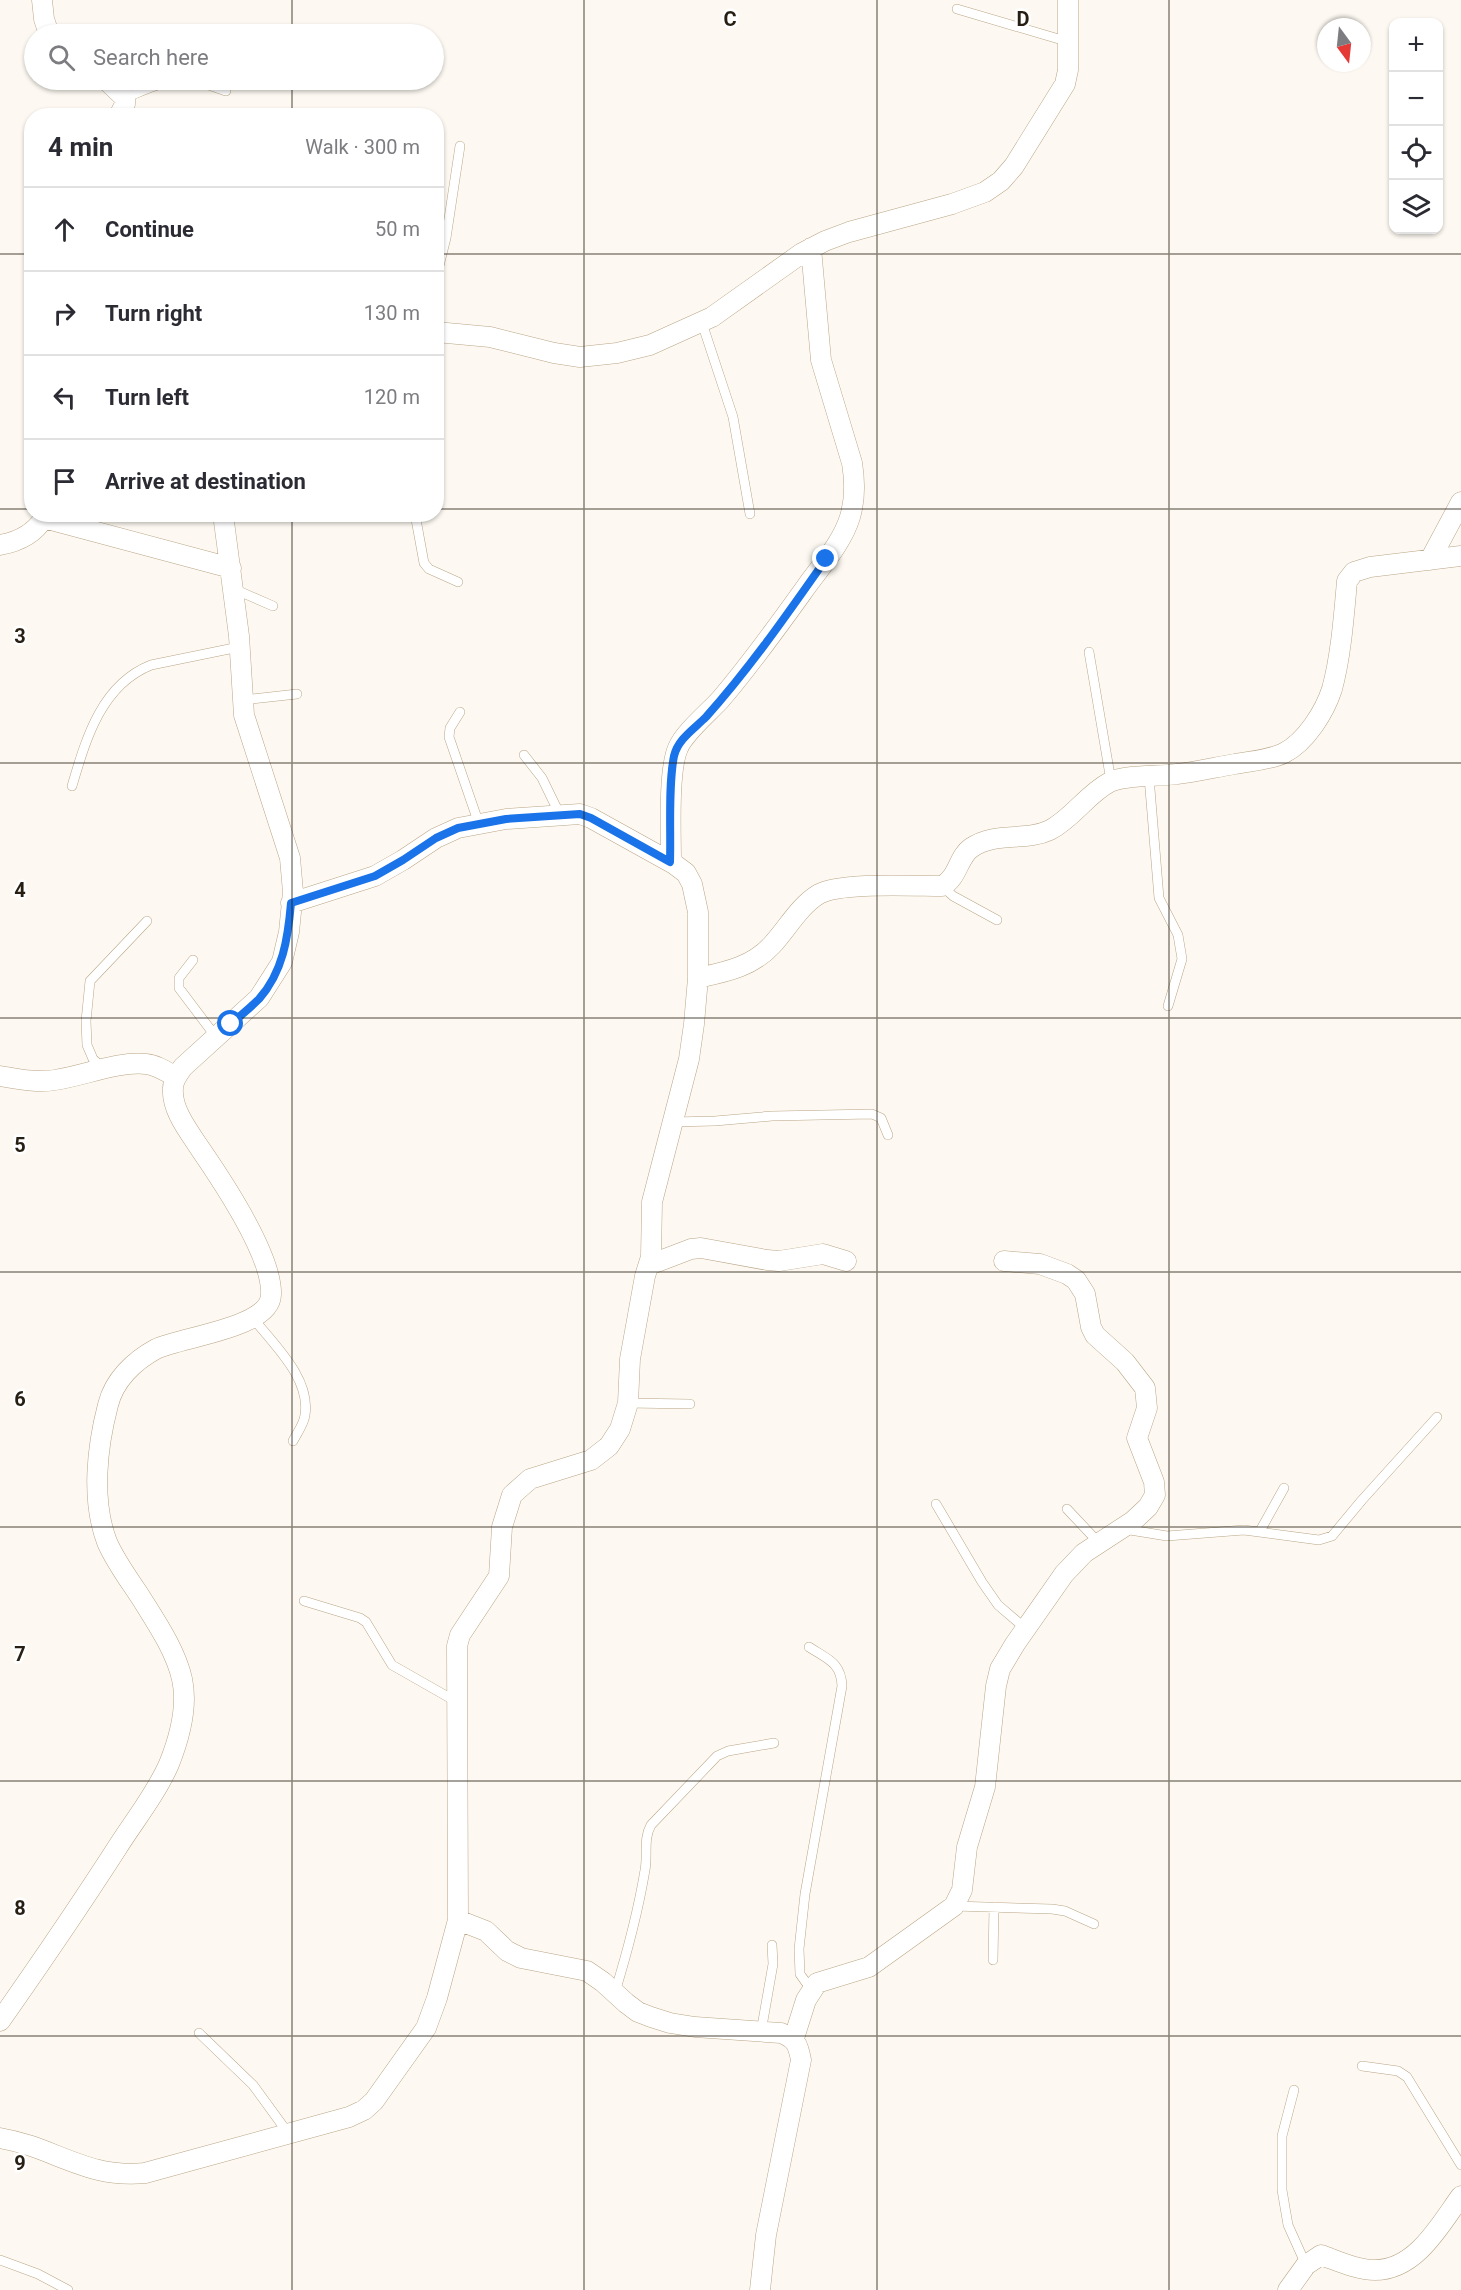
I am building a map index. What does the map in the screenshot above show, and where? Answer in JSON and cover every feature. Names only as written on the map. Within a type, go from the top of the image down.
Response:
[{"type":"street","points":[[42,0],[45,24]]},
{"type":"street","points":[[444,333],[490,337],[580,357],[617,353],[650,345],[702,323],[811,248],[849,232],[969,199],[986,192],[1001,181],[1014,166],[1065,84],[1069,42],[1068,0]]},
{"type":"street","points":[[112,90],[122,107]]},
{"type":"street","points":[[670,862],[673,772],[678,746],[736,681],[813,578],[843,533],[849,519],[855,478],[820,360],[817,298],[811,248]]},
{"type":"street","points":[[1430,560],[1461,502]]},
{"type":"street","points":[[0,544],[16,542],[41,522]]},
{"type":"street","points":[[66,522],[231,568]]},
{"type":"street","points":[[0,2021],[61,1935],[147,1802],[168,1766],[178,1735],[183,1708],[182,1680],[169,1646],[116,1559],[101,1522],[98,1497],[99,1448],[109,1402],[122,1376],[134,1364],[156,1349],[181,1340],[209,1334],[253,1318],[264,1311],[272,1299],[271,1283],[265,1262],[233,1198],[187,1128],[176,1106],[173,1089],[176,1077],[183,1067],[259,998],[282,962],[289,932],[290,858],[244,715],[234,589],[224,522]]},
{"type":"street","points":[[698,978],[735,969],[753,961],[771,946],[817,895],[830,889],[942,886],[956,874],[968,850],[991,838],[1034,835],[1050,830],[1092,793],[1111,782],[1199,771],[1284,753],[1311,728],[1332,690],[1347,581],[1354,572],[1370,567],[1461,556]]},
{"type":"street","points":[[0,2138],[21,2142],[88,2169],[123,2175],[145,2173],[349,2117],[364,2110],[374,2101],[426,2028],[437,1998],[458,1920],[457,1646],[460,1635],[499,1576],[502,1527],[513,1495],[530,1479],[591,1460],[609,1446],[620,1429],[628,1403],[630,1359],[649,1265],[652,1202],[689,1059],[698,978],[698,912],[692,884],[686,873],[591,818],[580,814],[506,819],[458,828],[436,838],[375,876],[291,903]]},
{"type":"street","points":[[0,1076],[39,1081],[55,1080],[147,1064],[176,1077]]},
{"type":"street","points":[[649,1265],[691,1249],[701,1248],[767,1260],[779,1261],[823,1254],[846,1261]]},
{"type":"street","points":[[794,2038],[806,2000],[817,1983],[869,1967],[954,1906],[962,1890],[967,1847],[986,1787],[997,1678],[1005,1661],[1064,1574],[1084,1552],[1148,1507],[1155,1495],[1154,1482],[1137,1438],[1147,1408],[1145,1388],[1125,1362],[1112,1353],[1095,1335],[1091,1327],[1085,1294],[1076,1280],[1067,1274],[1040,1264],[1004,1261]]},
{"type":"street","points":[[458,1920],[486,1931],[507,1951],[521,1958],[587,1971],[638,2012],[670,2023],[781,2033],[794,2038],[801,2060],[766,2235],[760,2290]]},
{"type":"street","points":[[1288,2290],[1306,2265],[1321,2255],[1375,2270],[1395,2267],[1423,2247],[1461,2196]]},
{"type":"lane","points":[[957,9],[1069,42]]},
{"type":"lane","points":[[122,107],[146,90]]},
{"type":"lane","points":[[444,246],[460,146]]},
{"type":"lane","points":[[702,323],[735,426],[743,484],[750,514]]},
{"type":"lane","points":[[416,522],[424,562],[429,569],[458,582]]},
{"type":"lane","points":[[234,589],[273,606]]},
{"type":"lane","points":[[72,786],[88,732],[99,712],[122,684],[138,670],[239,647]]},
{"type":"lane","points":[[1089,652],[1111,782]]},
{"type":"lane","points":[[243,700],[297,694]]},
{"type":"lane","points":[[460,712],[450,728],[449,737],[479,824]]},
{"type":"lane","points":[[524,755],[542,778],[560,815]]},
{"type":"lane","points":[[1149,777],[1159,898],[1178,935],[1182,951],[1168,1006]]},
{"type":"lane","points":[[942,886],[953,896],[997,920]]},
{"type":"lane","points":[[105,1070],[93,1059],[87,1045],[86,1022],[90,981],[147,921]]},
{"type":"lane","points":[[193,960],[179,978],[179,988],[216,1037]]},
{"type":"lane","points":[[673,1122],[772,1116],[872,1114],[881,1118],[888,1135]]},
{"type":"lane","points":[[253,1318],[296,1374],[302,1387],[306,1414],[293,1441]]},
{"type":"lane","points":[[628,1403],[690,1404]]},
{"type":"lane","points":[[1121,1528],[1167,1536],[1244,1530],[1319,1540],[1332,1536],[1437,1417]]},
{"type":"lane","points":[[1260,1531],[1284,1488]]},
{"type":"lane","points":[[936,1504],[998,1605],[1026,1629]]},
{"type":"lane","points":[[1068,1509],[1099,1543]]},
{"type":"lane","points":[[304,1601],[360,1618],[372,1630],[392,1665],[457,1701]]},
{"type":"lane","points":[[809,1647],[836,1665],[840,1671],[842,1686],[806,1894],[799,1949],[800,1974],[812,1991]]},
{"type":"lane","points":[[615,1992],[628,1951],[645,1870],[646,1833],[651,1825],[717,1756],[728,1751],[774,1743]]},
{"type":"lane","points":[[954,1906],[1065,1911],[1094,1924]]},
{"type":"lane","points":[[993,1960],[994,1907]]},
{"type":"lane","points":[[761,2032],[773,1964],[772,1945]]},
{"type":"lane","points":[[199,2033],[253,2085],[288,2133]]},
{"type":"lane","points":[[1362,2066],[1398,2071],[1407,2077],[1461,2165]]},
{"type":"lane","points":[[1294,2090],[1282,2136],[1282,2190],[1288,2225],[1306,2265]]},
{"type":"lane","points":[[0,2260],[38,2274],[68,2290]]},
{"type":"route","points":[[231,1024],[259,998],[282,962],[289,932],[291,903],[375,876],[436,838],[458,828],[506,819],[580,814],[670,862],[673,772],[678,746],[760,651],[826,559]]}]
